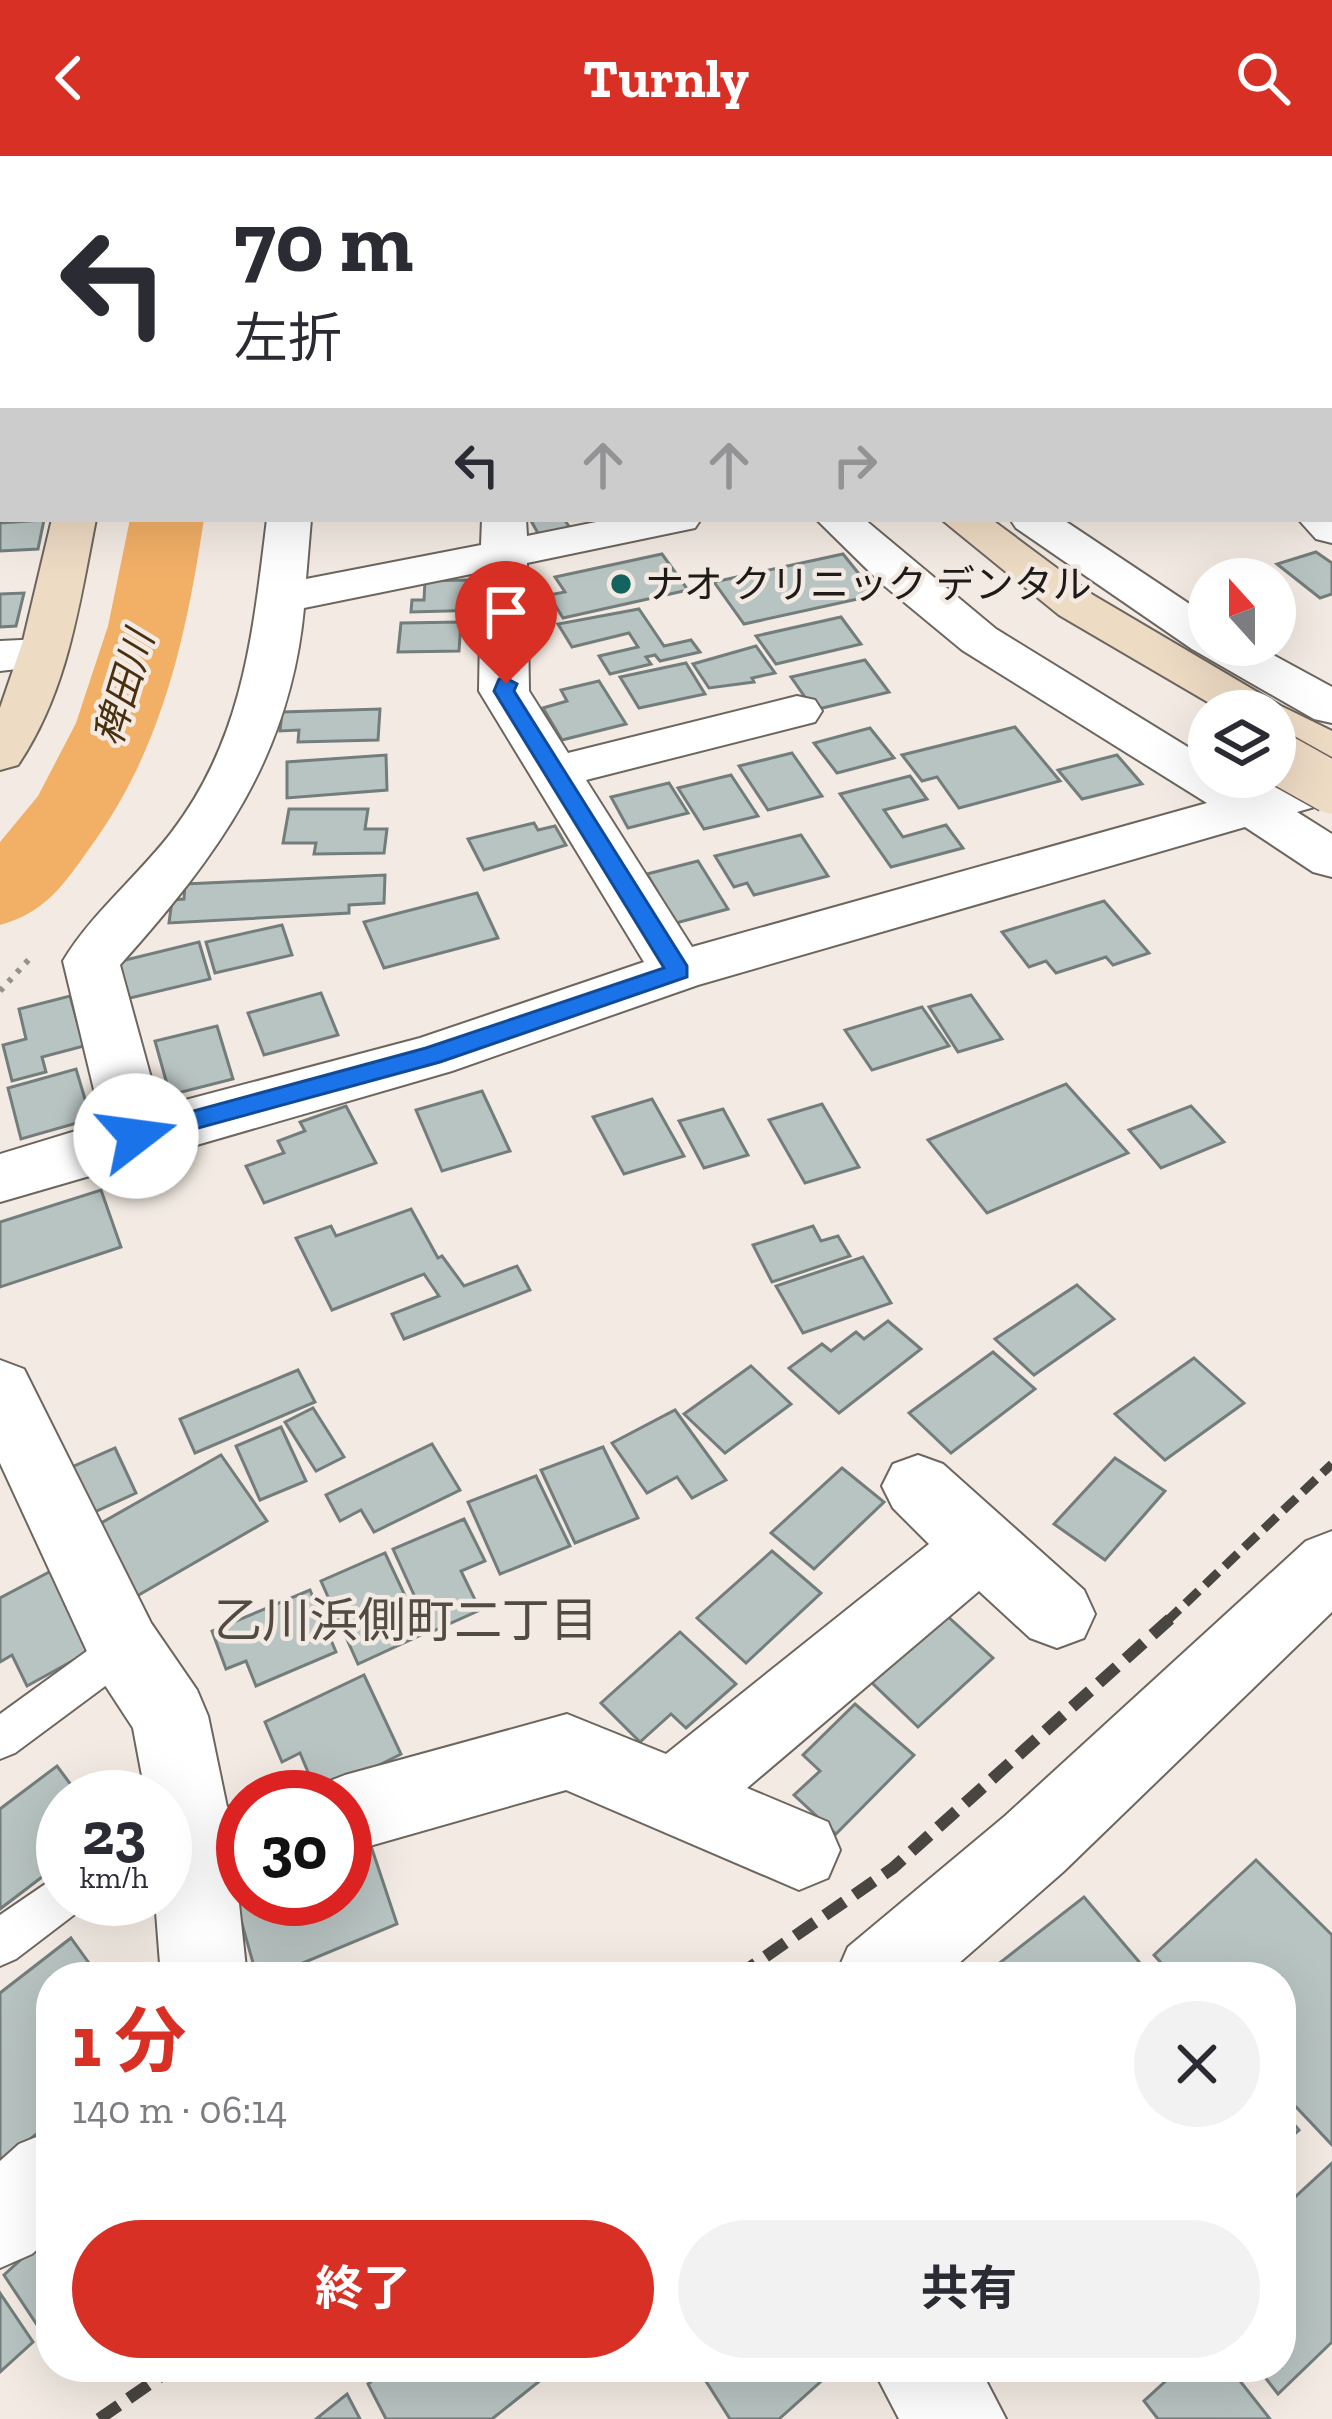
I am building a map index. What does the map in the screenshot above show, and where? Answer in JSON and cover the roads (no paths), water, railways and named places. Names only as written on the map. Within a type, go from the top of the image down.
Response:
[{"type":"street","points":[[0,754],[15,733],[21,655],[73,522]]},
{"type":"street","points":[[136,1136],[92,961],[209,824],[250,747],[272,666],[289,522]]},
{"type":"street","points":[[280,598],[505,536],[648,522]]},
{"type":"street","points":[[841,522],[922,597],[999,654],[1188,745]]},
{"type":"street","points":[[923,522],[1024,603],[1212,690]]},
{"type":"street","points":[[967,522],[1076,605],[1188,701]]},
{"type":"street","points":[[1036,522],[1188,625]]},
{"type":"street","points":[[505,536],[504,691],[678,971]]},
{"type":"street","points":[[1257,666],[1332,708]]},
{"type":"street","points":[[555,772],[797,711]]},
{"type":"street","points":[[1296,732],[1332,752]]},
{"type":"street","points":[[1296,784],[1332,786]]},
{"type":"street","points":[[0,1178],[431,1056],[678,971],[1216,798]]},
{"type":"street","points":[[1280,798],[1332,859]]},
{"type":"street","points":[[0,1389],[124,1648],[169,1716],[196,1822],[203,1962]]},
{"type":"street","points":[[918,1486],[1057,1614]]},
{"type":"street","points":[[675,1797],[980,1546]]},
{"type":"street","points":[[896,1962],[1034,1844],[1332,1564]]},
{"type":"street","points":[[372,1806],[566,1752],[799,1850]]},
{"type":"street","points":[[0,2222],[36,2190]]},
{"type":"lane","points":[[0,1739],[124,1648]]},
{"type":"lane","points":[[0,1943],[36,1916]]},
{"type":"waterway","name":"稗田川","points":[[0,895],[72,812],[118,723],[147,626],[166,522]]},
{"type":"railway","points":[[1166,1622],[1332,1464]]},
{"type":"railway","points":[[758,1962],[893,1868],[1170,1619]]},
{"type":"railway","points":[[99,2419],[152,2382]]},
{"type":"place","name":"ナオ クリニック デンタル","points":[[621,584]]},
{"type":"district","name":"乙川浜側町二丁目","points":[[406,1620]]}]
